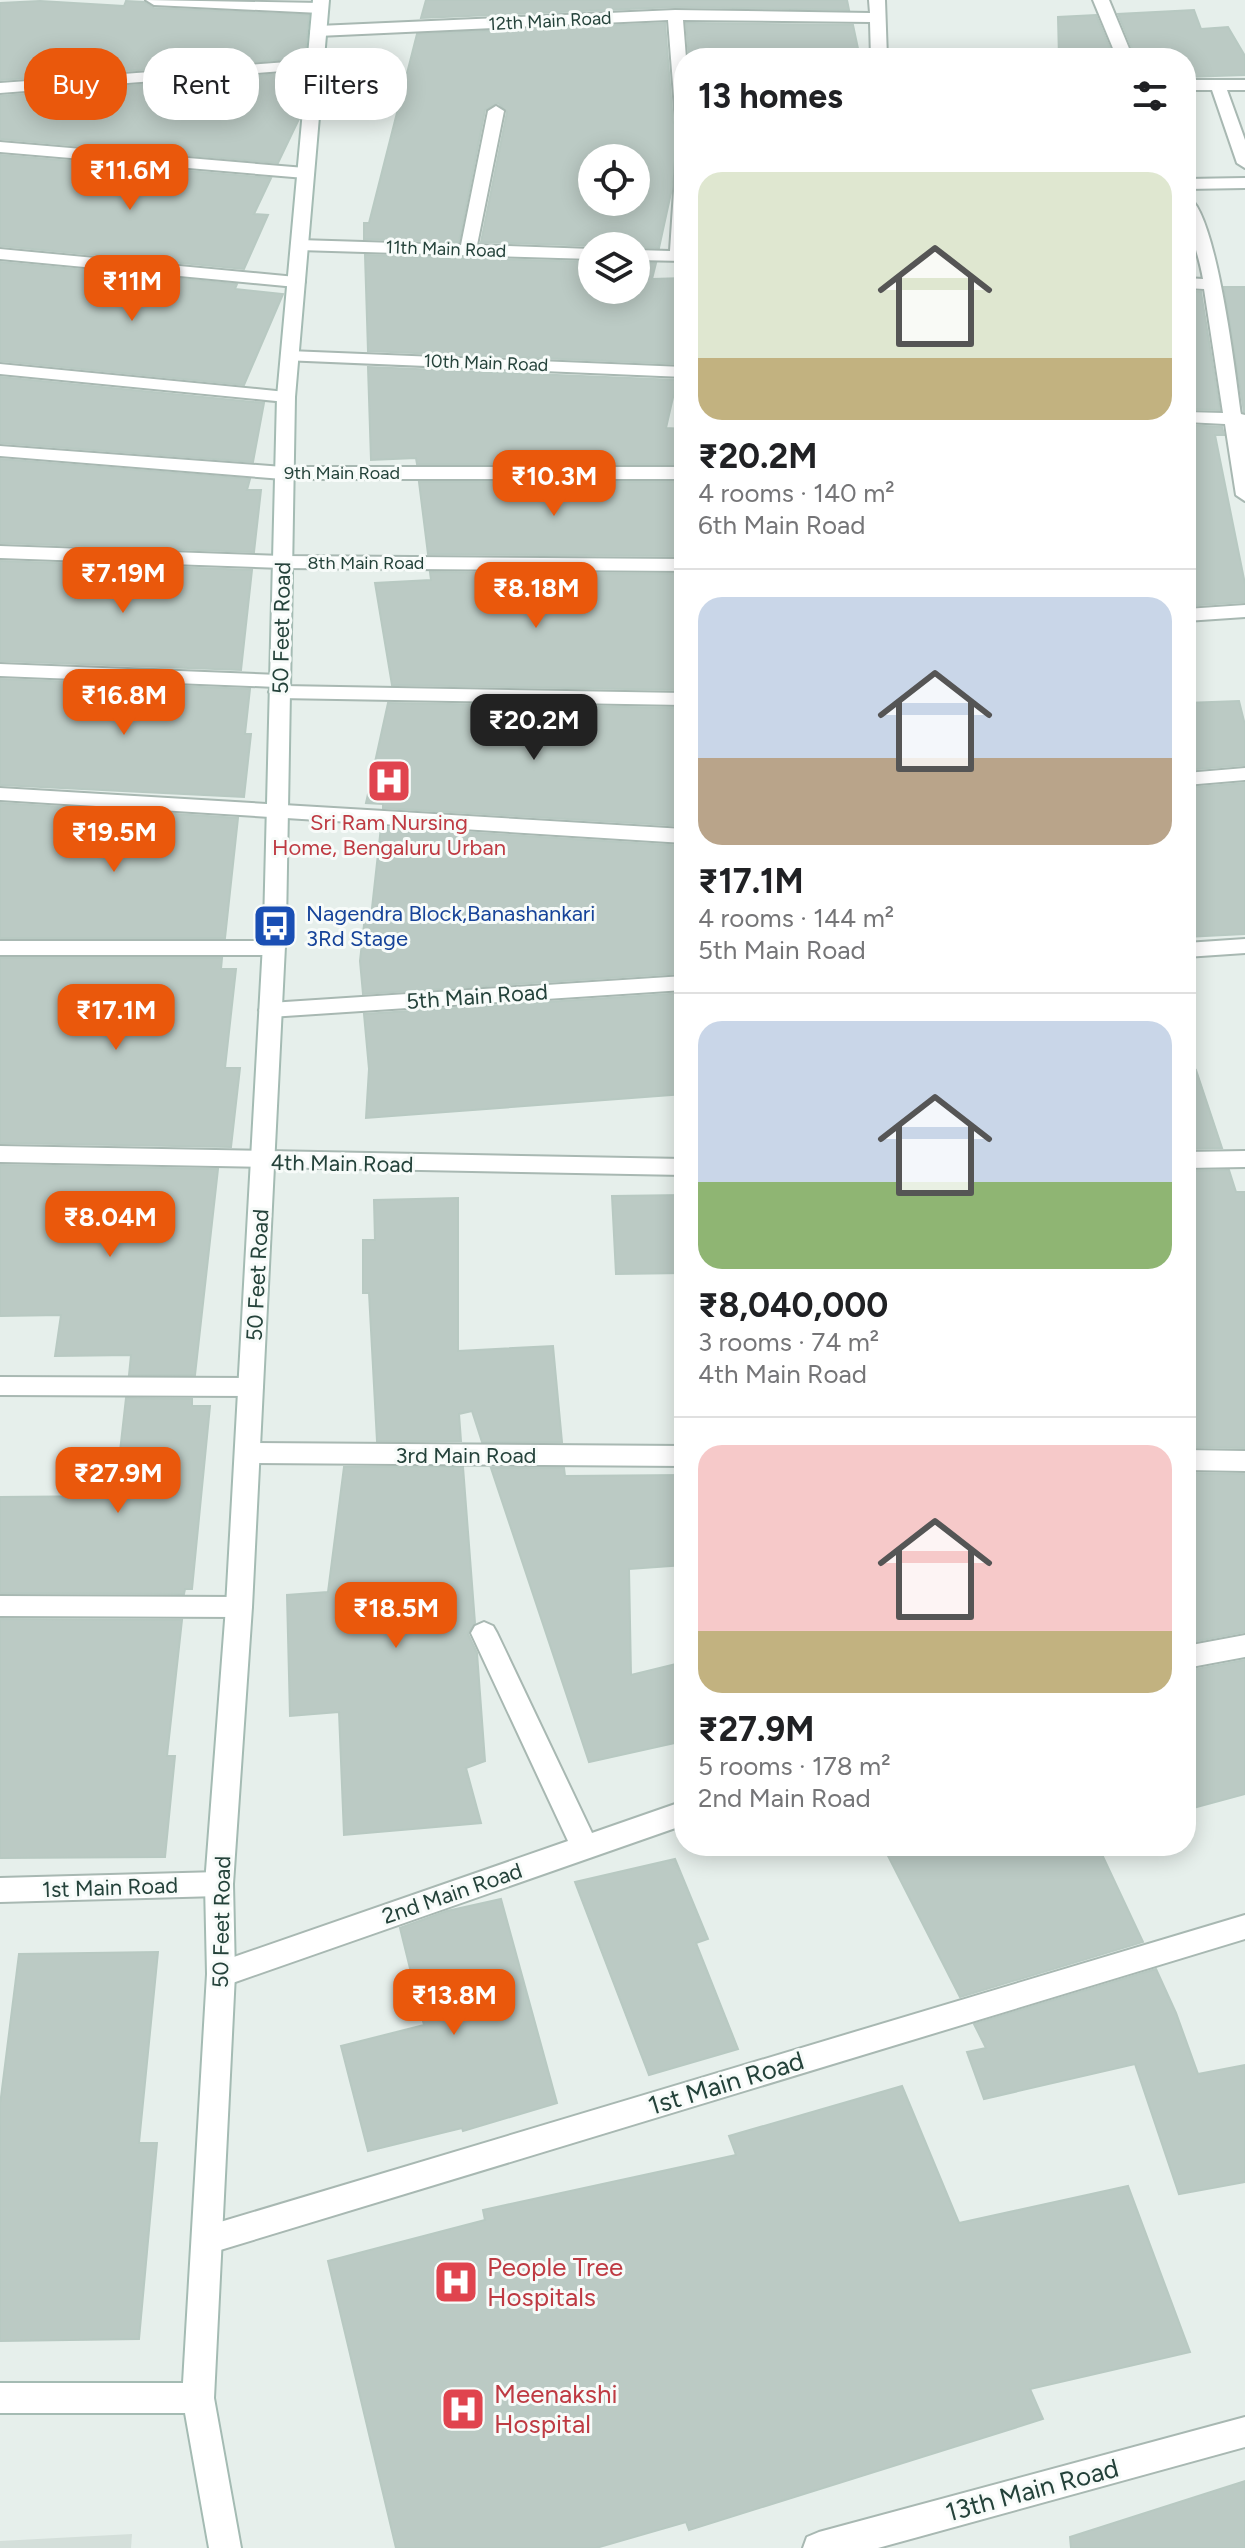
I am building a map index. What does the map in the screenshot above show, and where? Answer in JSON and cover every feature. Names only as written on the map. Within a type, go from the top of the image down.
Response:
[{"type":"street","points":[[154,0],[319,13]]},
{"type":"street","points":[[877,0],[879,48]]},
{"type":"street","points":[[1101,0],[1121,48]]},
{"type":"street","name":"12th Main Road","points":[[319,13],[878,18]]},
{"type":"street","name":"50 Feet Road","points":[[316,48],[319,13]]},
{"type":"street","points":[[675,15],[678,48]]},
{"type":"street","points":[[0,88],[275,68]]},
{"type":"street","points":[[1196,85],[1245,85]]},
{"type":"street","points":[[1218,85],[1245,163]]},
{"type":"street","points":[[468,250],[496,111]]},
{"type":"street","name":"50 Feet Road","points":[[225,2548],[198,2398],[221,1974],[219,1884],[239,1607],[274,948],[286,397],[309,120]]},
{"type":"street","points":[[0,147],[305,173]]},
{"type":"street","points":[[1196,184],[1245,183]]},
{"type":"street","points":[[1196,199],[1245,197]]},
{"type":"street","points":[[1196,224],[1207,251],[1240,420],[1245,495]]},
{"type":"street","name":"11th Main Road","points":[[299,245],[578,254]]},
{"type":"street","points":[[0,254],[296,282]]},
{"type":"street","points":[[650,255],[674,256]]},
{"type":"street","points":[[1196,284],[1214,285]]},
{"type":"street","name":"10th Main Road","points":[[289,356],[674,372]]},
{"type":"street","points":[[0,369],[286,397]]},
{"type":"street","points":[[1196,418],[1240,420]]},
{"type":"street","name":"9th Main Road","points":[[0,451],[283,473],[674,473]]},
{"type":"street","name":"8th Main Road","points":[[0,552],[282,562],[674,565]]},
{"type":"street","points":[[1196,614],[1245,611]]},
{"type":"street","points":[[0,670],[279,687],[674,699]]},
{"type":"street","points":[[1196,778],[1245,774]]},
{"type":"street","points":[[0,794],[674,835]]},
{"type":"street","points":[[1196,949],[1245,946]]},
{"type":"street","points":[[0,948],[274,948]]},
{"type":"street","name":"5th Main Road","points":[[270,1010],[674,984]]},
{"type":"street","name":"4th Main Road","points":[[0,1154],[674,1167]]},
{"type":"street","points":[[1196,1160],[1245,1159]]},
{"type":"street","points":[[0,1386],[251,1387]]},
{"type":"street","name":"3rd Main Road","points":[[248,1453],[674,1456]]},
{"type":"street","points":[[1196,1460],[1245,1461]]},
{"type":"street","points":[[0,1606],[239,1607]]},
{"type":"street","points":[[484,1633],[585,1847]]},
{"type":"street","points":[[1196,1655],[1245,1646]]},
{"type":"street","name":"2nd Main Road","points":[[221,1974],[674,1816]]},
{"type":"street","name":"1st Main Road","points":[[0,1890],[219,1884]]},
{"type":"street","name":"1st Main Road","points":[[207,2240],[1245,1927]]},
{"type":"street","points":[[0,2398],[198,2398]]},
{"type":"street","name":"13th Main Road","points":[[819,2548],[1245,2432]]},
{"type":"shaded area","points":[[132,2534],[131,2548],[0,2548],[0,2541]]},
{"type":"building","points":[[426,0],[847,0],[849,10],[675,7],[421,18]]},
{"type":"building","points":[[40,1],[124,6],[126,1],[144,2],[154,8],[309,15],[306,48],[275,48],[275,60],[259,61],[259,48],[143,48],[143,70],[127,71],[127,48],[24,48],[24,78],[0,80],[0,3]]},
{"type":"building","points":[[1194,10],[1201,29],[1228,27],[1245,56],[1245,75],[1196,77],[1196,48],[1132,48],[1118,14]]},
{"type":"building","points":[[1096,15],[1110,48],[1059,48],[1058,17]]},
{"type":"building","points":[[665,23],[674,123],[674,160],[671,193],[659,248],[650,248],[650,232],[578,232],[578,245],[481,242],[507,112],[498,103],[485,110],[459,242],[364,239],[364,223],[369,223],[395,120],[407,120],[407,73],[417,34]]},
{"type":"building","points":[[686,23],[853,25],[858,48],[688,48]]},
{"type":"building","points":[[275,74],[275,120],[299,120],[278,163],[0,139],[0,96],[24,94],[24,120],[127,120],[127,86],[143,85],[143,120],[259,120],[259,75]]},
{"type":"building","points":[[0,155],[271,178],[254,214],[268,215],[244,269],[0,246]]},
{"type":"building","points":[[365,255],[578,262],[578,304],[650,304],[650,263],[656,263],[652,279],[674,278],[674,364],[368,351]]},
{"type":"building","points":[[0,262],[237,284],[235,289],[283,294],[244,385],[0,361]]},
{"type":"building","points":[[1224,287],[1245,287],[1245,412],[1244,412]]},
{"type":"building","points":[[1196,292],[1201,292],[1220,410],[1196,409]]},
{"type":"building","points":[[368,367],[674,380],[666,428],[674,428],[674,464],[417,464],[416,458],[371,460]]},
{"type":"building","points":[[0,377],[264,403],[253,462],[0,443]]},
{"type":"building","points":[[1196,426],[1222,427],[1224,435],[1215,435],[1245,584],[1245,602],[1196,605]]},
{"type":"building","points":[[0,459],[250,479],[247,490],[261,490],[254,552],[0,543]]},
{"type":"building","points":[[419,482],[674,482],[674,556],[428,554]]},
{"type":"building","points":[[0,561],[252,570],[241,670],[0,661]]},
{"type":"building","points":[[430,572],[674,574],[674,690],[392,685],[375,583],[431,580]]},
{"type":"building","points":[[0,679],[250,689],[245,734],[251,734],[244,797],[0,785]]},
{"type":"building","points":[[1239,701],[1245,725],[1245,765],[1196,769],[1196,703]]},
{"type":"building","points":[[388,703],[674,708],[674,825],[383,808],[383,804],[366,803]]},
{"type":"building","points":[[1245,783],[1245,934],[1196,936],[1196,787]]},
{"type":"building","points":[[0,803],[238,818],[225,938],[0,938]]},
{"type":"building","points":[[381,827],[674,845],[674,974],[363,994],[360,961],[365,916],[371,917]]},
{"type":"building","points":[[0,958],[222,958],[221,969],[236,969],[225,1068],[240,1068],[231,1147],[0,1143]]},
{"type":"building","points":[[674,994],[674,1095],[366,1118],[369,1069],[364,1014]]},
{"type":"building","points":[[1196,1070],[1222,1148],[1196,1149]]},
{"type":"building","points":[[0,1165],[218,1169],[195,1375],[129,1375],[131,1355],[55,1356],[61,1315],[0,1316]]},
{"type":"building","points":[[1229,1170],[1236,1192],[1245,1192],[1245,1448],[1196,1447],[1196,1171]]},
{"type":"building","points":[[674,1195],[674,1273],[616,1274],[612,1196]]},
{"type":"building","points":[[458,1198],[458,1351],[553,1346],[562,1442],[482,1442],[472,1411],[459,1414],[461,1441],[377,1441],[369,1293],[363,1293],[363,1240],[375,1240],[374,1200]]},
{"type":"building","points":[[126,1398],[192,1399],[192,1406],[210,1406],[192,1589],[185,1589],[184,1594],[0,1593],[0,1497],[115,1496]]},
{"type":"building","points":[[344,1467],[463,1467],[475,1623],[468,1634],[477,1653],[485,1761],[466,1768],[481,1823],[344,1835],[339,1712],[290,1716],[287,1595],[328,1592]]},
{"type":"building","points":[[491,1468],[564,1468],[565,1476],[674,1475],[674,1566],[629,1569],[631,1675],[674,1664],[674,1743],[589,1762]]},
{"type":"building","points":[[1196,1473],[1245,1474],[1245,1632],[1196,1641]]},
{"type":"building","points":[[0,1619],[182,1620],[167,1756],[175,1756],[165,1857],[0,1858]]},
{"type":"building","points":[[1245,1660],[1245,1794],[1196,1807],[1196,1669]]},
{"type":"building","points":[[888,1856],[1103,1856],[1143,1942],[960,1997]]},
{"type":"building","points":[[675,1859],[708,1939],[696,1943],[738,2049],[649,2075],[575,1882]]},
{"type":"building","points":[[501,1899],[557,2103],[463,2131],[462,2128],[368,2151],[341,2046],[424,2025],[400,1928],[447,1911]]},
{"type":"building","points":[[158,1952],[139,2143],[157,2143],[139,2339],[0,2341],[0,2105],[19,1954]]},
{"type":"building","points":[[1156,1969],[1198,2074],[1245,2065],[1245,2182],[1179,2194],[1135,2064],[984,2099],[967,2052],[986,2048],[974,2024]]},
{"type":"building","points":[[902,2086],[959,2223],[1128,2186],[1190,2352],[1030,2389],[1043,2419],[689,2530],[686,2522],[596,2548],[396,2548],[328,2261],[485,2220],[483,2210],[736,2155],[729,2136]]},
{"type":"building","points":[[1245,2481],[1245,2548],[1071,2548],[1070,2537]]},
{"type":"place","name":"Sri Ram Nursing Home, Bengaluru Urban","points":[[389,781]]},
{"type":"place","name":"Nagendra Block,Banashankari 3Rd Stage","points":[[275,926]]},
{"type":"place","name":"People Tree Hospitals","points":[[456,2282]]},
{"type":"place","name":"Meenakshi Hospital","points":[[463,2409]]}]
